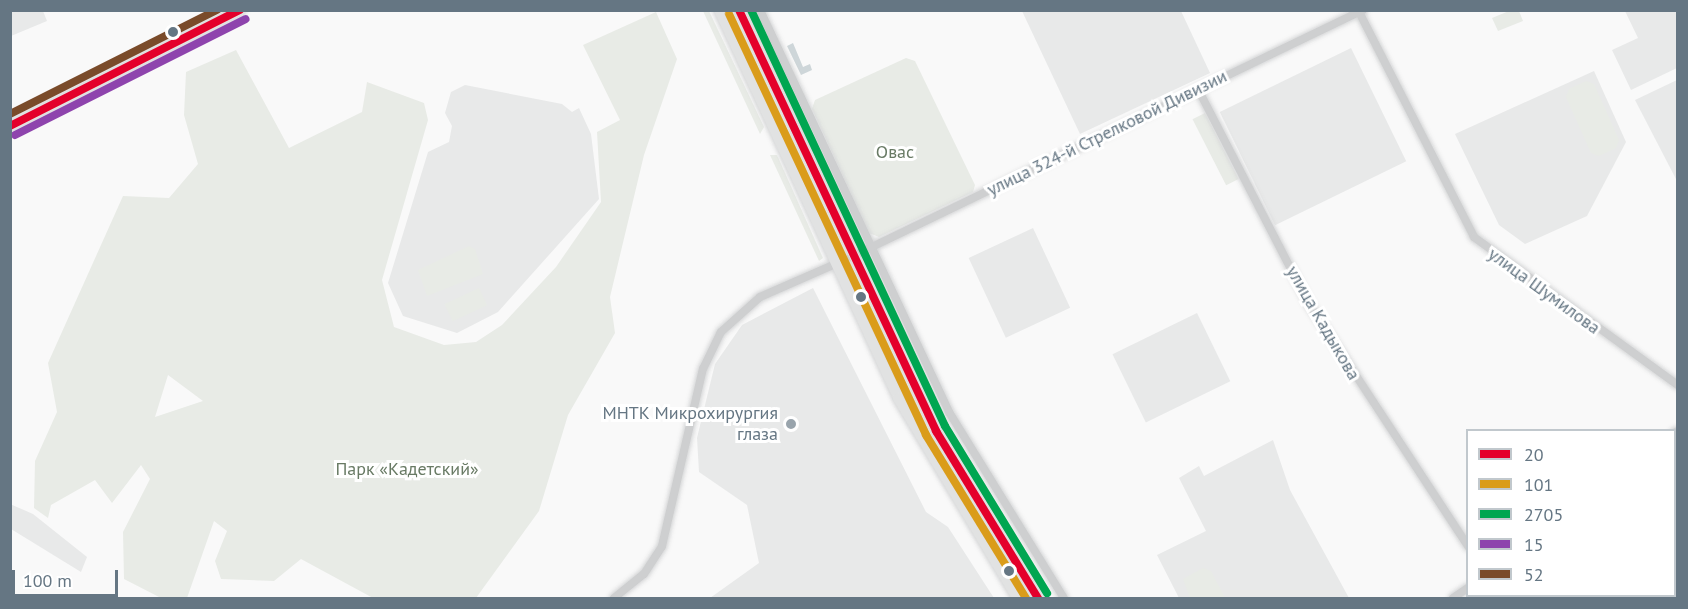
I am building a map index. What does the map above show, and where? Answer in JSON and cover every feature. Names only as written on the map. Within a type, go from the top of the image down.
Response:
[{"type":"main road","points":[[719,10],[835,264],[917,435],[1017,598]]},
{"type":"main road","points":[[739,10],[851,257],[936,431],[1038,598]]},
{"type":"main road","points":[[10,126],[31,112],[87,83],[232,12]]},
{"type":"main road","points":[[10,119],[31,112]]},
{"type":"main road","points":[[835,264],[851,257]]},
{"type":"main road","points":[[982,542],[996,532]]},
{"type":"street","points":[[760,10],[870,248],[954,420],[1064,598]]},
{"type":"street","name":"улица 324-й Стрелковой Дивизии","points":[[851,257],[1360,11]]},
{"type":"street","name":"улица Шумилова","points":[[1360,11],[1474,237],[1677,385]]},
{"type":"street","name":"улица Кадыкова","points":[[1198,89],[1309,304],[1466,544]]},
{"type":"street","points":[[614,598],[644,574],[662,546],[703,369],[721,332],[760,297],[835,264]]},
{"type":"street","points":[[1453,598],[1466,589]]},
{"type":"shaded area","points":[[11,10],[43,11],[47,21],[11,36]]},
{"type":"shaded area","points":[[1022,11],[1181,11],[1210,73],[1080,134]]},
{"type":"shaded area","points":[[1625,11],[1677,11],[1677,68],[1631,90],[1612,50],[1638,38]]},
{"type":"shaded area","points":[[793,43],[803,67],[810,64],[812,70],[801,75],[787,46]]},
{"type":"shaded area","points":[[1351,48],[1406,161],[1275,225],[1220,112]]},
{"type":"shaded area","points":[[1594,71],[1626,142],[1587,216],[1525,244],[1499,225],[1455,134]]},
{"type":"shaded area","points":[[1677,80],[1677,181],[1635,100]]},
{"type":"shaded area","points":[[465,85],[562,104],[572,112],[579,108],[591,134],[599,199],[498,312],[457,333],[403,316],[388,283],[428,152],[449,142],[452,126],[445,113],[451,92]]},
{"type":"shaded area","points":[[1033,228],[1070,308],[1006,338],[969,258]]},
{"type":"shaded area","name":"МНТК Микрохирургия глаза","points":[[813,288],[926,512],[948,527],[994,598],[710,598],[759,563],[747,505],[699,472],[697,438],[715,364],[742,325]]},
{"type":"shaded area","points":[[1197,313],[1230,381],[1146,423],[1113,354]]},
{"type":"shaded area","points":[[1273,440],[1290,490],[1349,598],[1179,598],[1157,555],[1206,531],[1179,478],[1199,466],[1204,476]]},
{"type":"shaded area","points":[[10,504],[33,514],[87,557],[81,572],[11,529]]},
{"type":"green space","points":[[703,11],[709,11],[764,127],[760,134]]},
{"type":"green space","points":[[725,11],[731,11],[836,250]]},
{"type":"green space","points":[[746,11],[753,11],[773,44],[862,244],[853,243]]},
{"type":"green space","points":[[1509,11],[1519,11],[1523,21],[1498,31],[1492,18]]},
{"type":"green space","name":"Парк «Кадетский»","points":[[656,12],[677,59],[644,155],[610,297],[615,333],[568,415],[539,511],[476,598],[373,598],[301,559],[274,581],[221,579],[215,561],[227,531],[214,521],[187,598],[161,598],[124,579],[123,532],[150,479],[141,465],[112,503],[95,480],[51,505],[48,518],[34,508],[35,461],[57,412],[48,363],[123,196],[169,198],[198,164],[184,115],[186,72],[236,50],[289,148],[362,112],[367,82],[424,103],[428,120],[382,280],[394,327],[444,345],[476,342],[502,325],[556,267],[601,202],[597,132],[620,120],[583,45]],"holes":[[[168,375],[203,401],[155,417]]]},
{"type":"green space","name":"Овас","points":[[906,58],[915,61],[975,185],[973,192],[879,237],[869,233],[812,109],[815,100]]},
{"type":"green space","points":[[1586,81],[1594,84],[1619,140],[1616,148],[1599,156],[1591,153],[1566,97],[1569,89]]},
{"type":"green space","points":[[1205,113],[1239,179],[1226,185],[1193,119]]},
{"type":"green space","points":[[770,155],[777,155],[823,258],[819,261]]},
{"type":"green space","points":[[469,246],[475,249],[483,274],[427,296],[418,270]]},
{"type":"green space","points":[[853,277],[922,422],[984,527],[980,530],[917,424],[849,279]]},
{"type":"green space","points":[[479,288],[487,305],[453,321],[445,304]]},
{"type":"green space","points":[[1676,431],[1678,522],[1676,522]]},
{"type":"green space","points":[[1006,562],[1029,598],[1023,598],[1001,565]]},
{"type":"green space","points":[[1203,568],[1211,571],[1225,598],[1190,598],[1183,579]]},
{"type":"transit line","name":"52","points":[[10,114],[217,10]]},
{"type":"transit line","name":"20","points":[[10,126],[240,10]]},
{"type":"transit line","name":"20","points":[[739,10],[936,431],[1038,598]]},
{"type":"transit line","name":"2705","points":[[751,10],[945,426],[1047,593]]},
{"type":"transit line","name":"101","points":[[729,14],[926,435],[1026,598]]},
{"type":"transit line","name":"15","points":[[15,135],[246,19]]},
{"type":"place","name":"МНТК Микрохирургия глаза","points":[[791,424]]}]
